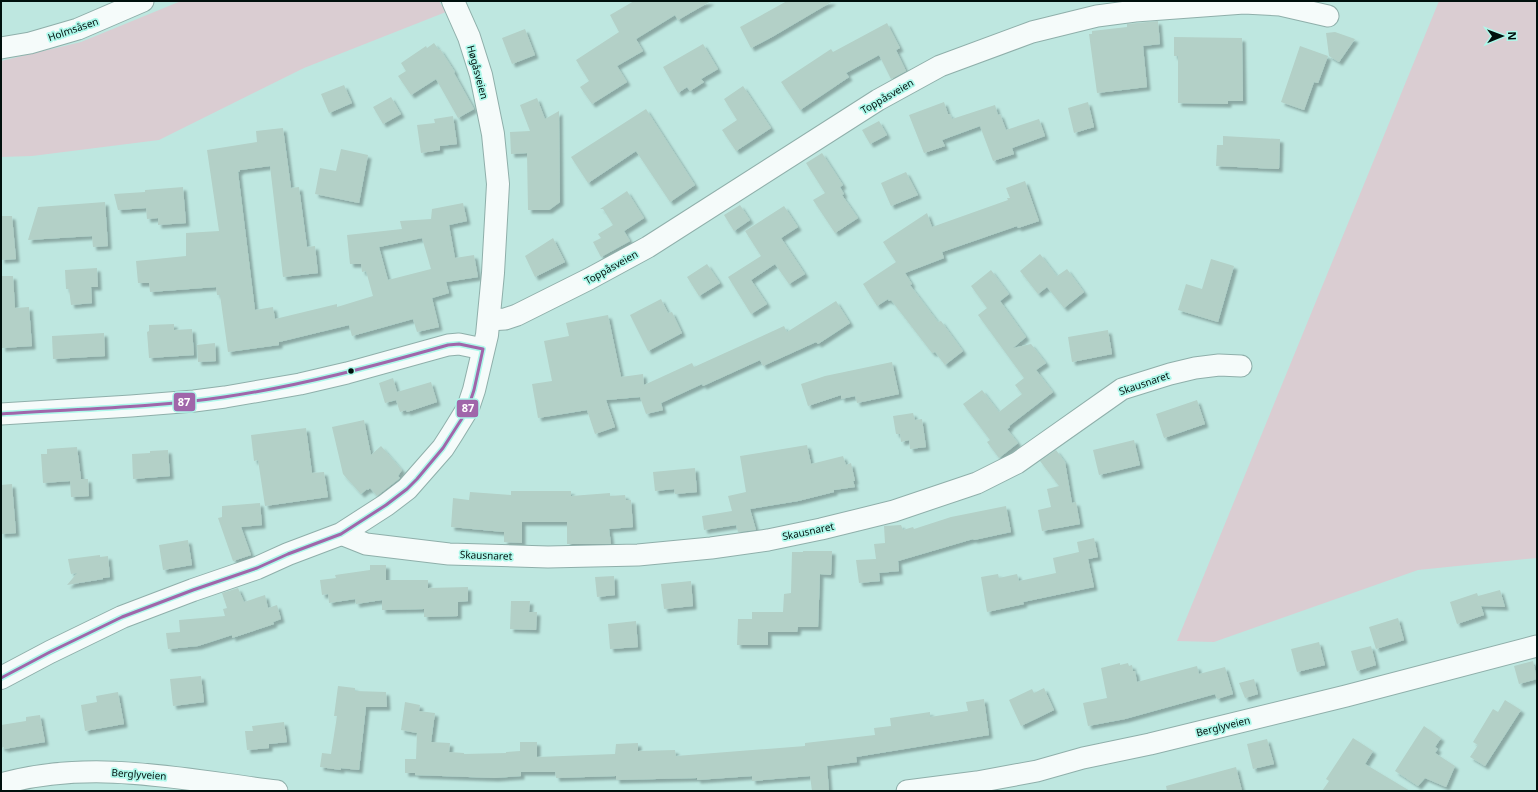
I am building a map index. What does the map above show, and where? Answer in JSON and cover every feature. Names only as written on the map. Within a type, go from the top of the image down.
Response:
[{"type":"street","name":"Holmsåsen","points":[[1,48],[30,43],[78,29],[143,1]]},
{"type":"street","name":"Høgåsveien","points":[[1,678],[122,617],[257,568],[288,554],[341,534],[386,505],[407,489],[443,448],[468,408],[474,390],[483,349],[489,320],[494,273],[498,184],[495,152],[481,75],[469,37],[453,1]]},
{"type":"street","name":"Toppåsveien","points":[[489,320],[517,316],[589,280],[648,247],[878,100],[940,66],[1032,32],[1097,16],[1135,11],[1244,3],[1280,5],[1328,16]]},
{"type":"street","points":[[1,414],[202,400],[300,384],[374,366],[448,345],[458,344],[483,349]]},
{"type":"street","name":"Skausnaret","points":[[341,534],[366,544],[449,554],[548,557],[638,555],[711,548],[768,540],[894,511],[978,483],[1017,463],[1055,437],[1077,419],[1122,389],[1195,368],[1219,365],[1241,366]]},
{"type":"street","name":"Berglyveien","points":[[907,791],[950,788],[1037,771],[1083,758],[1150,744],[1346,696],[1537,646]]},
{"type":"street","name":"Berglyveien","points":[[1,784],[48,774],[103,772],[156,775],[277,791]]},
{"type":"shaded area","points":[[181,1],[439,1],[446,12],[304,68],[159,140],[32,156],[1,157],[1,61],[81,42]]},
{"type":"shaded area","points":[[1439,1],[1537,1],[1537,558],[1418,570],[1214,642],[1177,641]]},
{"type":"building","points":[[634,1],[711,1],[678,20],[675,15],[636,39],[643,51],[617,66],[627,82],[592,104],[580,87],[589,81],[576,60],[619,32],[610,15]]},
{"type":"building","points":[[787,1],[833,1],[751,48],[740,27]]},
{"type":"building","points":[[1158,21],[1160,44],[1143,46],[1147,87],[1097,93],[1089,34],[1092,34],[1092,31],[1127,27],[1127,24]]},
{"type":"building","points":[[887,23],[900,48],[896,50],[906,71],[891,79],[879,55],[846,73],[849,77],[800,110],[781,82],[831,49],[833,52]]},
{"type":"building","points":[[525,29],[535,55],[512,64],[502,38]]},
{"type":"building","points":[[1335,32],[1355,39],[1339,62],[1329,56],[1326,33]]},
{"type":"building","points":[[1174,37],[1242,38],[1243,101],[1228,101],[1228,104],[1178,103],[1178,56],[1174,56]]},
{"type":"building","points":[[434,43],[439,50],[440,49],[455,72],[454,73],[474,109],[458,118],[436,79],[411,95],[398,76],[406,71],[401,63],[426,46],[427,48]]},
{"type":"building","points":[[703,44],[718,69],[701,79],[704,82],[690,91],[687,87],[678,93],[663,67]]},
{"type":"building","points":[[1300,46],[1328,56],[1318,83],[1314,82],[1304,110],[1281,102]]},
{"type":"building","points":[[344,85],[352,103],[329,113],[321,94]]},
{"type":"building","points":[[743,86],[771,128],[736,151],[722,130],[737,120],[724,99]]},
{"type":"building","points":[[391,97],[401,114],[383,124],[373,107]]},
{"type":"building","points":[[537,98],[545,119],[559,111],[560,202],[549,210],[528,210],[527,153],[511,154],[510,132],[530,131],[520,105]]},
{"type":"building","points":[[944,102],[948,114],[950,114],[952,119],[995,105],[998,115],[1000,114],[1006,130],[1039,119],[1045,136],[1012,148],[1014,154],[993,161],[980,126],[942,140],[945,146],[924,153],[909,115]]},
{"type":"building","points":[[1088,102],[1094,127],[1074,133],[1068,108]]},
{"type":"building","points":[[646,109],[695,185],[670,202],[636,151],[588,183],[571,157]]},
{"type":"building","points":[[453,116],[457,144],[440,146],[440,150],[421,153],[417,125],[435,123],[434,119]]},
{"type":"building","points":[[879,121],[887,135],[870,144],[862,130]]},
{"type":"building","points":[[283,128],[291,188],[299,187],[307,247],[315,246],[318,273],[283,277],[270,166],[240,170],[238,172],[255,310],[273,307],[275,319],[337,304],[337,307],[373,296],[366,271],[362,272],[361,264],[350,264],[347,235],[402,229],[400,221],[431,219],[432,209],[463,203],[467,221],[449,225],[455,258],[474,255],[478,277],[446,282],[449,293],[432,298],[439,327],[417,332],[413,319],[352,336],[349,325],[279,342],[279,345],[228,352],[220,295],[217,295],[216,287],[150,292],[149,283],[138,283],[136,261],[186,256],[186,233],[219,231],[207,150],[257,142],[256,131]],"holes":[[[422,238],[431,269],[388,280],[379,247]]]},
{"type":"building","points":[[1223,136],[1280,139],[1279,169],[1216,166],[1217,145],[1223,145]]},
{"type":"building","points":[[341,149],[368,155],[359,203],[315,194],[320,168],[336,171]]},
{"type":"building","points":[[822,153],[843,185],[840,187],[844,194],[842,195],[858,218],[835,233],[813,200],[825,193],[806,163]]},
{"type":"building","points":[[906,172],[918,195],[891,206],[881,183]]},
{"type":"building","points":[[1025,181],[1039,221],[1018,228],[1017,226],[942,252],[944,258],[905,273],[912,284],[910,285],[938,322],[941,321],[963,351],[945,365],[935,352],[932,353],[891,300],[889,301],[888,299],[877,306],[863,284],[896,262],[883,242],[927,213],[932,227],[1008,200],[1007,198],[1010,198],[1006,188]]},
{"type":"building","points":[[183,187],[186,223],[158,225],[158,218],[147,219],[146,208],[118,210],[114,194],[145,192],[145,190]]},
{"type":"building","points":[[627,191],[644,218],[624,231],[630,241],[601,257],[593,242],[601,238],[598,234],[613,225],[603,209],[600,209]]},
{"type":"building","points":[[105,202],[108,246],[93,247],[92,236],[28,240],[38,207]]},
{"type":"building","points":[[740,205],[750,220],[734,231],[724,215]]},
{"type":"building","points":[[784,206],[798,227],[781,238],[805,274],[789,284],[775,264],[751,280],[767,304],[751,314],[728,277],[761,256],[745,231]]},
{"type":"building","points":[[1,216],[12,216],[16,259],[1,260]]},
{"type":"building","points":[[553,238],[565,262],[535,277],[525,256]]},
{"type":"building","points":[[1040,254],[1057,276],[1067,269],[1084,292],[1064,308],[1047,287],[1038,294],[1020,271]]},
{"type":"building","points":[[1211,259],[1234,266],[1218,322],[1178,310],[1186,284],[1202,289]]},
{"type":"building","points":[[707,264],[720,283],[699,296],[687,277]]},
{"type":"building","points":[[97,268],[98,287],[91,287],[92,303],[71,305],[69,289],[66,289],[65,270]]},
{"type":"building","points":[[991,270],[1009,294],[1000,301],[1026,337],[1013,348],[1031,344],[1046,363],[1036,370],[1053,392],[1009,426],[1010,427],[1007,429],[1018,443],[999,458],[987,442],[990,440],[963,404],[982,390],[999,412],[1022,394],[1015,385],[1024,378],[978,315],[987,308],[971,286]]},
{"type":"building","points":[[1,276],[13,276],[15,308],[29,307],[32,346],[2,348]]},
{"type":"building","points":[[661,299],[668,313],[672,312],[682,333],[648,351],[630,315]]},
{"type":"building","points":[[836,301],[850,323],[818,344],[816,342],[763,366],[760,360],[703,386],[702,384],[661,403],[663,410],[646,414],[640,397],[606,400],[615,427],[595,434],[587,410],[538,418],[532,384],[552,381],[544,341],[569,336],[566,323],[608,315],[621,377],[643,374],[644,385],[692,363],[694,367],[784,326],[787,332]]},
{"type":"building","points":[[174,324],[174,330],[192,329],[194,355],[149,358],[147,332],[149,331],[149,325]]},
{"type":"building","points":[[1108,330],[1112,354],[1072,362],[1068,337]]},
{"type":"building","points":[[104,333],[105,356],[53,359],[52,336]]},
{"type":"building","points":[[215,343],[216,361],[198,362],[197,345]]},
{"type":"building","points":[[892,362],[899,394],[857,403],[855,396],[841,399],[841,395],[808,406],[801,384],[825,376]]},
{"type":"building","points":[[393,378],[397,392],[431,382],[437,402],[407,412],[406,410],[400,412],[396,400],[385,403],[379,383]]},
{"type":"building","points":[[1197,400],[1205,424],[1164,438],[1156,414]]},
{"type":"building","points":[[913,413],[915,420],[922,419],[926,447],[910,449],[909,440],[901,442],[900,434],[896,434],[893,416]]},
{"type":"building","points":[[364,420],[371,455],[381,446],[402,470],[398,476],[400,478],[377,496],[370,488],[361,494],[343,474],[332,427]]},
{"type":"building","points":[[306,428],[312,473],[324,472],[328,497],[265,506],[258,460],[254,461],[251,435]]},
{"type":"building","points":[[1134,440],[1140,465],[1099,475],[1093,450]]},
{"type":"building","points":[[807,445],[811,464],[843,456],[846,465],[851,463],[855,487],[834,490],[834,492],[798,501],[750,509],[756,530],[738,532],[736,525],[704,530],[702,516],[732,511],[728,496],[746,492],[740,456]]},
{"type":"building","points":[[77,447],[81,479],[88,479],[89,496],[71,497],[70,481],[43,483],[41,454],[47,454],[47,449]]},
{"type":"building","points":[[168,450],[170,476],[133,479],[132,454]]},
{"type":"building","points":[[1056,450],[1065,462],[1072,503],[1076,502],[1080,524],[1042,531],[1038,510],[1051,507],[1047,489],[1059,486],[1040,461]]},
{"type":"building","points":[[695,468],[697,492],[675,494],[674,489],[655,491],[653,472]]},
{"type":"building","points":[[12,484],[16,533],[1,534],[1,485]]},
{"type":"building","points":[[511,491],[571,491],[571,496],[610,493],[610,496],[625,495],[626,500],[631,500],[633,527],[609,529],[611,544],[567,544],[567,522],[522,522],[522,543],[504,542],[504,532],[451,527],[453,498],[469,500],[470,492],[511,495]]},
{"type":"building","points":[[260,503],[262,525],[241,527],[251,555],[233,561],[218,518],[222,517],[222,506]]},
{"type":"building","points":[[1006,506],[1011,532],[973,539],[898,561],[899,571],[879,573],[880,581],[859,583],[856,560],[876,559],[874,544],[885,543],[884,526],[901,525],[903,530],[913,527],[914,529],[951,517]]},
{"type":"building","points":[[1094,538],[1098,557],[1088,559],[1094,587],[1023,602],[1024,604],[987,612],[981,577],[998,574],[999,578],[1017,574],[1019,581],[1056,573],[1053,558],[1079,552],[1077,542]]},
{"type":"building","points":[[188,540],[192,565],[163,570],[159,545]]},
{"type":"building","points":[[832,551],[831,575],[820,574],[818,627],[798,627],[797,632],[768,632],[768,645],[737,645],[738,619],[752,619],[752,612],[783,612],[784,594],[791,593],[792,552]]},
{"type":"building","points":[[100,555],[100,557],[108,556],[110,577],[67,585],[77,573],[71,574],[68,559]]},
{"type":"building","points":[[370,565],[386,565],[386,580],[428,580],[428,588],[468,587],[468,601],[458,602],[458,616],[424,617],[424,609],[382,610],[382,600],[356,604],[355,599],[329,603],[328,594],[322,595],[320,580],[336,578],[335,575],[370,570]]},
{"type":"building","points":[[614,576],[615,595],[597,597],[595,577]]},
{"type":"building","points":[[691,581],[693,606],[664,609],[661,584]]},
{"type":"building","points":[[238,588],[244,602],[265,595],[268,608],[277,605],[281,619],[273,622],[274,624],[232,638],[232,635],[198,646],[168,649],[166,633],[180,632],[179,620],[225,616],[223,609],[227,608],[222,593]]},
{"type":"building","points":[[1500,590],[1505,607],[1481,606],[1484,615],[1457,624],[1450,602],[1477,593],[1478,596]]},
{"type":"building","points":[[511,601],[530,601],[529,612],[537,612],[536,630],[510,629]]},
{"type":"building","points":[[1398,618],[1404,640],[1376,649],[1369,627]]},
{"type":"building","points":[[636,621],[638,647],[610,649],[608,624]]},
{"type":"building","points":[[1319,642],[1325,665],[1297,672],[1291,649]]},
{"type":"building","points":[[1371,646],[1376,665],[1357,671],[1351,651]]},
{"type":"building","points":[[1533,661],[1537,679],[1519,684],[1514,666]]},
{"type":"building","points":[[1120,663],[1120,665],[1128,663],[1129,666],[1132,665],[1137,682],[1197,666],[1199,674],[1225,667],[1233,694],[1217,699],[1215,694],[1125,719],[1088,726],[1083,703],[1107,698],[1101,668]]},
{"type":"building","points":[[201,676],[204,702],[173,706],[170,679]]},
{"type":"building","points":[[1254,679],[1258,694],[1245,698],[1239,683]]},
{"type":"building","points":[[338,686],[355,688],[355,691],[386,692],[387,707],[366,707],[359,770],[341,768],[341,770],[320,767],[322,753],[331,754],[337,716],[334,716]]},
{"type":"building","points":[[1044,688],[1054,710],[1021,726],[1009,700],[1032,689],[1034,693]]},
{"type":"building","points":[[118,692],[124,724],[85,731],[81,705],[97,702],[96,696]]},
{"type":"building","points":[[984,699],[989,735],[856,757],[857,762],[827,766],[829,791],[812,791],[810,776],[752,781],[752,776],[697,780],[697,778],[616,780],[616,776],[556,778],[555,772],[521,772],[521,776],[495,778],[415,775],[415,773],[405,773],[405,759],[416,759],[417,733],[401,730],[405,702],[420,705],[419,711],[435,713],[431,742],[450,743],[449,752],[464,754],[506,753],[520,751],[520,742],[537,742],[537,757],[615,754],[616,744],[638,743],[638,751],[675,750],[676,756],[805,746],[805,743],[875,735],[874,728],[891,726],[890,718],[930,712],[930,717],[968,711],[966,702]]},
{"type":"building","points":[[1505,700],[1521,710],[1485,766],[1470,757],[1478,745],[1473,742],[1493,709],[1498,712]]},
{"type":"building","points":[[40,715],[45,742],[4,749],[4,747],[1,748],[1,725],[26,721],[26,717]]},
{"type":"building","points":[[284,722],[287,742],[269,744],[269,748],[247,750],[245,731],[253,731],[252,726]]},
{"type":"building","points":[[1424,726],[1441,738],[1435,747],[1438,749],[1435,753],[1455,766],[1446,787],[1425,778],[1418,786],[1395,771]]},
{"type":"building","points":[[1353,738],[1373,751],[1365,764],[1410,791],[1322,791],[1329,781],[1326,779]]},
{"type":"building","points":[[1267,739],[1274,764],[1253,769],[1247,744]]},
{"type":"building","points":[[1236,767],[1242,791],[1167,791],[1166,786]]},
{"type":"transit line","name":"87","points":[[1,414],[141,406],[196,401],[309,381],[365,368],[448,345],[459,344],[483,349],[474,390],[468,408],[461,420],[443,448],[417,479],[407,489],[386,505],[341,534],[288,554],[257,568],[122,617],[1,678]]}]
